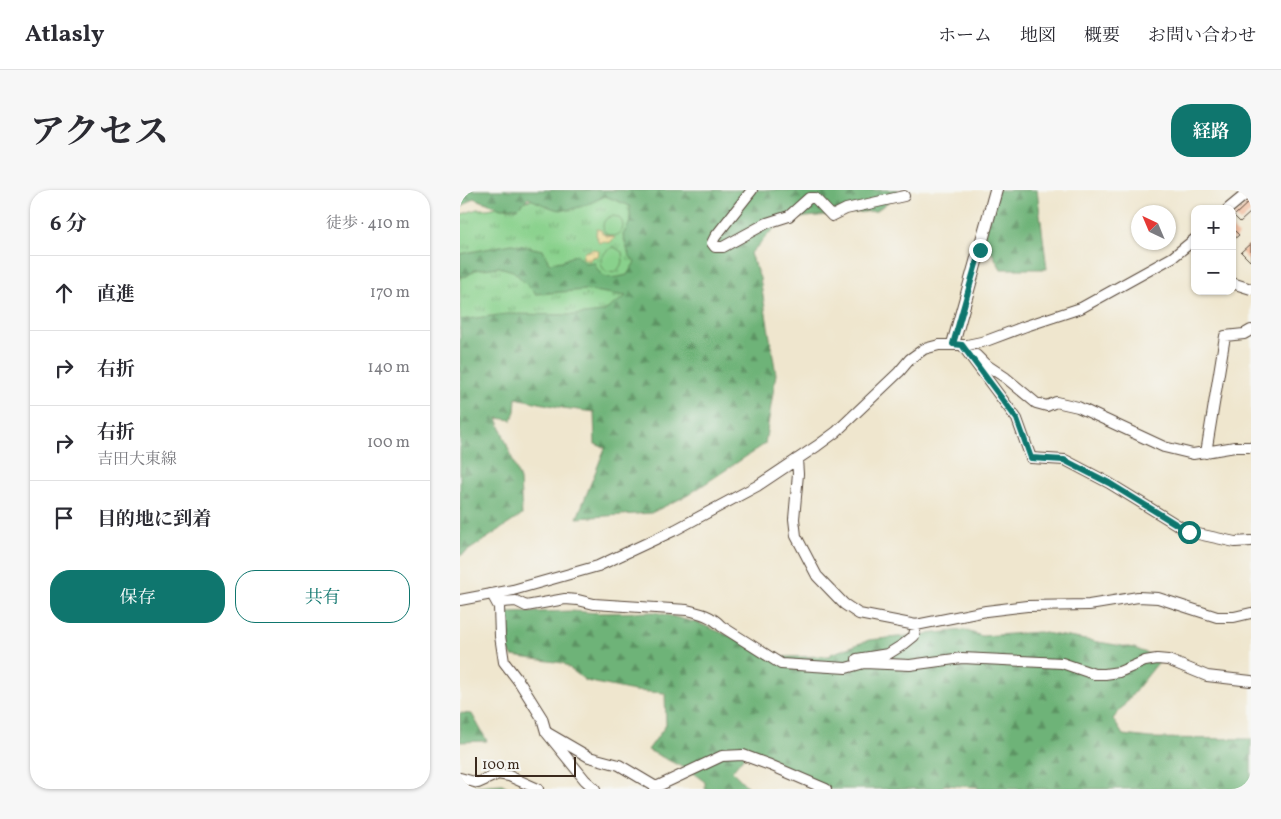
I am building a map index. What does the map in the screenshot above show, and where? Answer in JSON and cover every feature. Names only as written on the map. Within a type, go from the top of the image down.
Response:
[{"type":"main road","points":[[961,345],[996,190]]},
{"type":"street","points":[[752,190],[714,237],[712,243],[715,247],[722,247],[766,223],[789,216],[810,198],[815,198],[832,216],[846,209],[904,196]]},
{"type":"street","points":[[1233,205],[1251,190]]},
{"type":"street","points":[[460,600],[526,587],[598,566],[708,514],[757,486],[836,432],[916,354],[931,346],[961,345],[995,338],[1081,308],[1172,257],[1191,242]]},
{"type":"street","points":[[1236,284],[1251,289]]},
{"type":"street","points":[[1206,453],[1225,336],[1244,334],[1251,330]]},
{"type":"street","points":[[961,345],[1036,403],[1047,406],[1056,402],[1078,406],[1164,447],[1193,454],[1235,447],[1251,447]]},
{"type":"street","points":[[961,345],[1017,419],[1031,458],[1064,460],[1109,483],[1189,532],[1235,542],[1251,541]]},
{"type":"street","points":[[798,459],[794,519],[796,536],[817,576],[844,604],[859,614],[916,625],[986,611],[1028,606],[1090,605],[1138,597],[1158,598],[1217,617],[1251,613]]},
{"type":"street","points":[[490,594],[502,602],[516,601],[526,606],[565,599],[594,604],[687,610],[701,613],[715,620],[721,626],[780,664],[846,668],[864,663],[910,665],[962,658],[1062,663],[1094,674],[1105,674],[1120,672],[1157,659],[1168,660],[1207,676],[1251,681]]},
{"type":"street","points":[[490,594],[499,607],[500,636],[504,662],[542,718],[546,732],[585,780],[595,789]]},
{"type":"street","points":[[846,668],[859,658],[888,654],[914,636],[916,625]]},
{"type":"street","points":[[546,732],[589,757],[619,766],[656,787],[722,756],[743,756],[770,765],[826,789]]},
{"type":"street","points":[[460,778],[478,783],[498,774],[509,776],[538,789]]},
{"type":"green space","points":[[460,190],[898,190],[900,193],[876,211],[783,219],[750,254],[760,278],[776,374],[765,444],[688,495],[651,513],[577,518],[605,448],[595,444],[594,412],[563,408],[516,398],[512,420],[497,418],[520,480],[522,515],[460,556],[460,320],[507,314],[574,315],[603,312],[626,296],[586,290],[536,294],[513,271],[499,267],[475,270],[467,276],[460,277],[460,254],[512,244],[543,250],[549,263],[562,261],[577,254],[585,263],[594,262],[600,272],[607,277],[627,275],[635,262],[629,255],[623,235],[630,222],[630,206],[605,196],[581,207],[568,210],[555,209],[528,198],[518,208],[501,208],[473,198],[460,209]]},
{"type":"green space","points":[[577,190],[623,190],[646,243],[629,316],[460,334],[460,215],[477,209],[488,209]]},
{"type":"green space","points":[[998,190],[1037,190],[1047,269],[1001,269],[983,237]]},
{"type":"green space","points":[[613,216],[620,219],[623,226],[620,233],[613,236],[606,233],[603,226],[606,219]]},
{"type":"green space","points":[[614,247],[622,252],[623,262],[617,271],[606,272],[601,265],[602,259],[608,250]]},
{"type":"green space","points":[[571,611],[599,613],[655,612],[698,623],[781,657],[830,656],[869,640],[964,630],[982,636],[1039,632],[1134,648],[1161,659],[1113,719],[1123,735],[1150,738],[1251,739],[1251,789],[978,789],[978,787],[945,785],[939,789],[829,789],[749,750],[732,771],[750,789],[705,789],[705,782],[690,771],[648,750],[666,725],[665,693],[634,691],[586,681],[563,663],[512,656],[500,636],[506,613]]},
{"type":"green space","points":[[460,713],[472,714],[487,741],[460,742]]},
{"type":"green space","points":[[502,784],[511,789],[460,789],[460,787]]},
{"type":"sand","points":[[597,229],[601,230],[603,234],[615,238],[609,243],[603,241],[599,243],[596,234]]},
{"type":"sand","points":[[594,249],[599,251],[598,256],[592,257],[589,261],[583,258],[585,252]]},
{"type":"building","points":[[1251,200],[1251,212],[1240,222],[1236,218],[1236,214]]},
{"type":"building","points":[[1251,243],[1251,260],[1250,261],[1241,252]]},
{"type":"route","points":[[980,250],[953,344],[962,345],[1017,419],[1031,458],[1064,460],[1109,483],[1189,532]]}]
